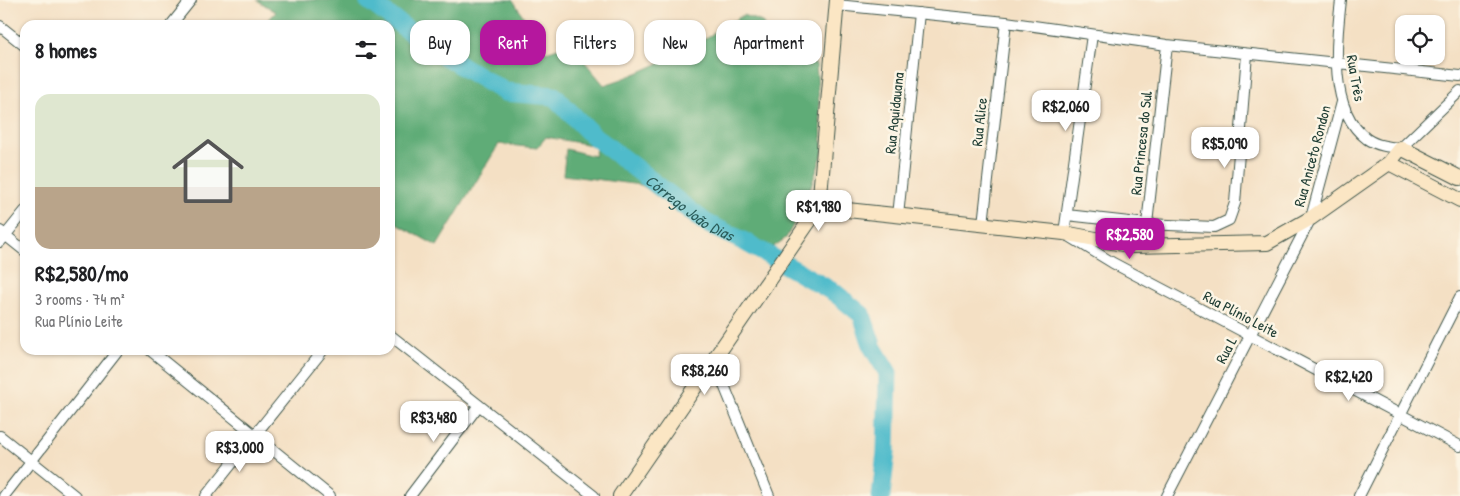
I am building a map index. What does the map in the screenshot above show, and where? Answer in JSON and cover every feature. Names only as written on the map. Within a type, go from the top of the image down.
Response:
[{"type":"main road","points":[[620,496],[713,358],[819,207],[837,2]]},
{"type":"main road","points":[[819,207],[1064,233],[1133,246],[1267,244],[1311,218],[1389,163],[1401,148],[1460,178]]},
{"type":"main road","points":[[1389,163],[1460,200]]},
{"type":"street","points":[[175,20],[191,0]]},
{"type":"street","name":"Rua Três","points":[[1341,0],[1336,47],[1342,102],[1354,124],[1368,139],[1382,146]]},
{"type":"street","points":[[837,2],[1006,22],[1166,45],[1460,76]]},
{"type":"street","name":"Rua Aquidauana","points":[[898,216],[919,13]]},
{"type":"street","name":"Rua Alice","points":[[983,224],[1006,22]]},
{"type":"street","points":[[0,26],[20,42]]},
{"type":"street","points":[[1064,233],[1092,35]]},
{"type":"street","name":"Rua Princesa do Sul","points":[[1147,224],[1166,45]]},
{"type":"street","points":[[1067,215],[1147,224],[1214,227],[1229,220],[1235,203],[1247,54]]},
{"type":"street","points":[[1389,163],[1382,146],[1401,148],[1460,91]]},
{"type":"street","name":"Rua Aniceto Rondon","points":[[1311,218],[1342,102]]},
{"type":"street","points":[[20,216],[2,236],[20,248]]},
{"type":"street","name":"Rua L","points":[[1167,496],[1311,218]]},
{"type":"street","name":"Rua Plínio Leite","points":[[1064,233],[1113,263],[1460,446]]},
{"type":"street","points":[[1359,496],[1460,297]]},
{"type":"street","points":[[395,339],[594,496]]},
{"type":"street","points":[[4,496],[114,355]]},
{"type":"street","points":[[156,355],[330,496]]},
{"type":"street","points":[[206,496],[319,355]]},
{"type":"street","points":[[713,358],[769,496]]},
{"type":"street","points":[[410,496],[479,405]]},
{"type":"street","points":[[0,436],[75,496]]},
{"type":"green space","points":[[257,0],[513,0],[526,20],[480,20],[480,65],[546,65],[546,52],[556,49],[556,65],[587,65],[604,85],[656,65],[706,65],[706,37],[716,31],[716,65],[816,65],[823,153],[804,205],[786,238],[763,254],[746,250],[717,236],[673,203],[641,185],[563,175],[566,149],[594,156],[597,146],[546,137],[537,148],[499,144],[437,246],[397,224],[395,219],[395,20],[268,20],[276,12]]},
{"type":"green space","points":[[743,15],[757,20],[735,20]]},
{"type":"waterway","name":"Córrego João Dias","points":[[368,0],[395,20]]},
{"type":"waterway","name":"Córrego João Dias","points":[[395,20],[433,49],[505,92],[554,96],[591,134],[706,223],[747,243],[835,293],[862,315],[873,348],[888,373],[886,452],[881,496]]}]
